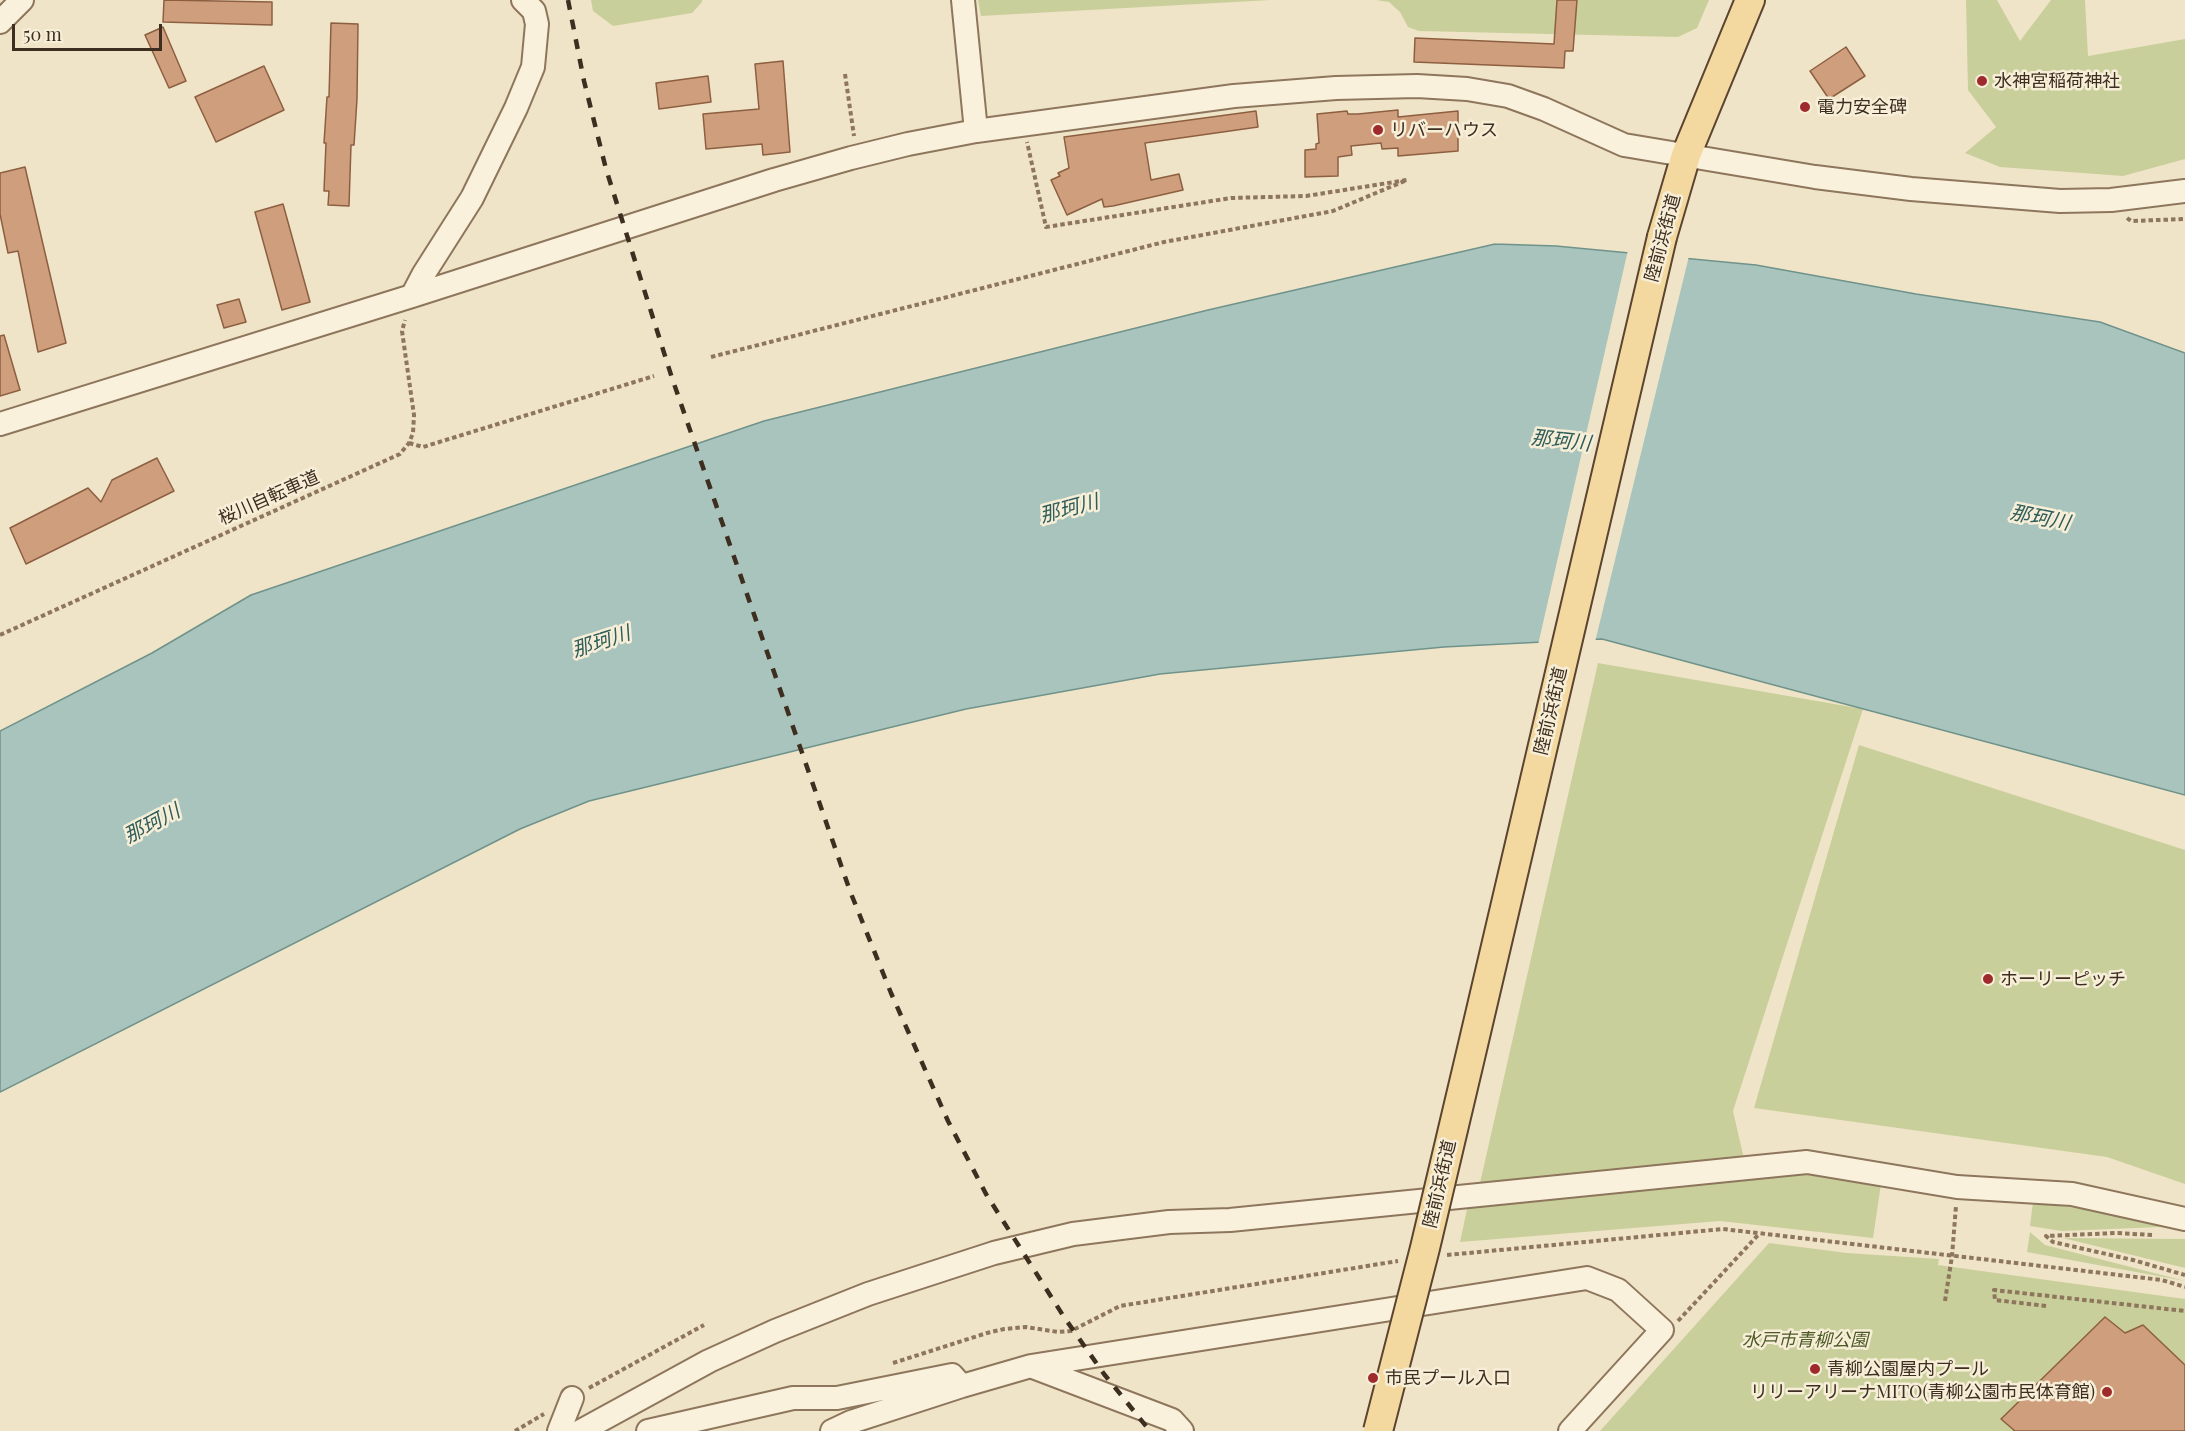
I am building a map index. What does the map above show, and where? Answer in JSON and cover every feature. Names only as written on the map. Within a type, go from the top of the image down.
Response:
[{"type":"main road","name":"陸前浜街道","points":[[1378,1431],[1453,1131],[1662,237],[1686,155],[1750,0]]},
{"type":"street","points":[[0,22],[22,0]]},
{"type":"street","points":[[412,296],[472,198],[516,108],[533,67],[537,24],[534,11],[523,0]]},
{"type":"street","points":[[963,4],[976,130]]},
{"type":"street","points":[[0,424],[774,180],[857,157],[976,130],[1234,96],[1336,87],[1417,86],[1467,89],[1517,99],[1624,145],[1815,177],[1911,189],[2060,201],[2111,200],[2185,191]]},
{"type":"street","points":[[581,1431],[709,1361],[785,1327],[868,1294],[982,1257],[1073,1234],[1169,1222],[1230,1220],[1808,1162],[1958,1187],[2072,1194],[2185,1219]]},
{"type":"street","points":[[832,1431],[851,1422],[1031,1366],[1587,1278],[1618,1290],[1662,1330],[1570,1431]]},
{"type":"street","points":[[1031,1366],[1172,1420],[1177,1430]]},
{"type":"street","points":[[648,1431],[793,1398],[837,1398],[952,1375],[962,1386]]},
{"type":"street","points":[[559,1431],[572,1398]]},
{"type":"path","points":[[845,74],[857,157]]},
{"type":"path","points":[[711,357],[1164,242],[1333,211],[1407,180],[1306,196],[1231,198],[1046,227],[1023,124]]},
{"type":"path","points":[[2122,212],[2131,221],[2185,219]]},
{"type":"path","points":[[412,296],[402,331],[414,416],[413,433],[409,443],[423,447],[654,376]]},
{"type":"path","name":"桜川自転車道","points":[[0,635],[400,454],[409,443]]},
{"type":"path","points":[[1945,1301],[1952,1256],[1958,1187]]},
{"type":"path","points":[[1676,1323],[1759,1233]]},
{"type":"path","points":[[2153,1235],[2116,1233],[2046,1236],[2053,1242],[2133,1260],[2185,1275]]},
{"type":"path","points":[[2046,1306],[1995,1300],[1994,1290],[2185,1311]]},
{"type":"path","points":[[515,1431],[704,1325]]},
{"type":"green space","points":[[591,0],[702,0],[702,2],[692,13],[613,26],[593,11]]},
{"type":"green space","points":[[978,0],[1271,0],[981,16]]},
{"type":"green space","points":[[1376,0],[1709,0],[1697,28],[1678,37],[1419,31],[1408,27],[1400,12],[1389,2]]},
{"type":"green space","points":[[1966,0],[1997,0],[2020,41],[2051,0],[2085,0],[2088,56],[2185,39],[2185,159],[2123,176],[2000,167],[1965,153],[1996,127],[1968,90]]},
{"type":"green space","points":[[1598,663],[1863,709],[1733,1111],[1744,1159],[1480,1183]]},
{"type":"green space","name":"ホーリーピッチ","points":[[1859,745],[2185,850],[2185,1184],[2107,1157],[1754,1108]]},
{"type":"green space","points":[[1803,1166],[1881,1184],[1873,1238],[1720,1221],[1460,1242],[1469,1200]]},
{"type":"green space","points":[[2033,1202],[2127,1215],[2185,1226],[2062,1231],[2030,1226]]},
{"type":"green space","points":[[2030,1232],[2045,1245],[2185,1281],[2027,1252]]},
{"type":"green space","points":[[2063,1238],[2185,1239],[2185,1268]]},
{"type":"green space","name":"水戸市青柳公園","points":[[1769,1243],[1847,1253],[1939,1259],[1938,1265],[2185,1299],[2185,1431],[1600,1431]]},
{"type":"water","name":"那珂川","points":[[1495,244],[1556,246],[1756,265],[1916,294],[2100,322],[2185,353],[2185,795],[1602,639],[1444,647],[1160,674],[966,709],[589,801],[520,829],[0,1092],[0,731],[152,653],[251,595],[764,421],[1208,310]]},
{"type":"pier","points":[[1628,250],[1689,256],[1595,642],[1538,645]]},
{"type":"building","points":[[164,0],[272,2],[272,25],[163,22]]},
{"type":"building","points":[[1557,0],[1577,0],[1573,51],[1565,51],[1564,68],[1414,62],[1415,38],[1554,44]]},
{"type":"building","points":[[331,23],[358,24],[357,99],[354,145],[351,145],[349,206],[328,205],[329,191],[324,191],[326,143],[324,143],[327,97],[329,97]]},
{"type":"building","points":[[163,27],[186,81],[169,88],[145,35]]},
{"type":"building","points":[[1846,47],[1865,76],[1829,99],[1810,71]]},
{"type":"building","points":[[783,61],[790,152],[763,155],[762,144],[706,149],[703,114],[759,109],[755,64]]},
{"type":"building","points":[[264,66],[284,110],[216,142],[195,97]]},
{"type":"building","points":[[708,76],[711,102],[659,109],[656,83]]},
{"type":"building","name":"リバーハウス","points":[[1398,110],[1398,117],[1458,111],[1458,151],[1398,156],[1398,148],[1382,149],[1381,143],[1351,146],[1352,155],[1338,157],[1338,176],[1305,177],[1305,150],[1316,149],[1316,144],[1319,143],[1317,114],[1347,111],[1348,114],[1358,114]]},
{"type":"building","points":[[1256,111],[1258,127],[1145,143],[1151,180],[1179,174],[1183,190],[1104,207],[1102,199],[1067,215],[1051,180],[1060,176],[1058,173],[1069,168],[1064,137]]},
{"type":"building","points":[[25,167],[66,343],[38,352],[18,251],[8,253],[0,214],[0,173]]},
{"type":"building","points":[[283,204],[310,302],[282,310],[255,212]]},
{"type":"building","points":[[239,299],[246,322],[224,328],[217,305]]},
{"type":"building","points":[[4,335],[20,390],[0,396],[0,336]]},
{"type":"building","points":[[157,458],[174,491],[26,564],[10,528],[88,488],[101,502],[112,480]]},
{"type":"building","name":"リリーアリーナMITO(青柳公園市民体育館)","points":[[2105,1317],[2125,1333],[2143,1325],[2185,1365],[2185,1431],[2015,1431],[2001,1419]]},
{"type":"railway","points":[[568,0],[584,81],[606,169],[672,378],[850,891],[891,993],[948,1121],[986,1194],[1064,1317],[1104,1374],[1150,1431]]},
{"type":"place","name":"水神宮稲荷神社","points":[[1982,81]]},
{"type":"place","name":"電力安全碑","points":[[1805,107]]},
{"type":"place","name":"リバーハウス","points":[[1378,130]]},
{"type":"place","name":"ホーリーピッチ","points":[[1988,979]]},
{"type":"place","name":"青柳公園屋内プール","points":[[1815,1369]]},
{"type":"place","name":"市民プール入口","points":[[1373,1378]]},
{"type":"place","name":"リリーアリーナMITO(青柳公園市民体育館)","points":[[2107,1392]]}]
